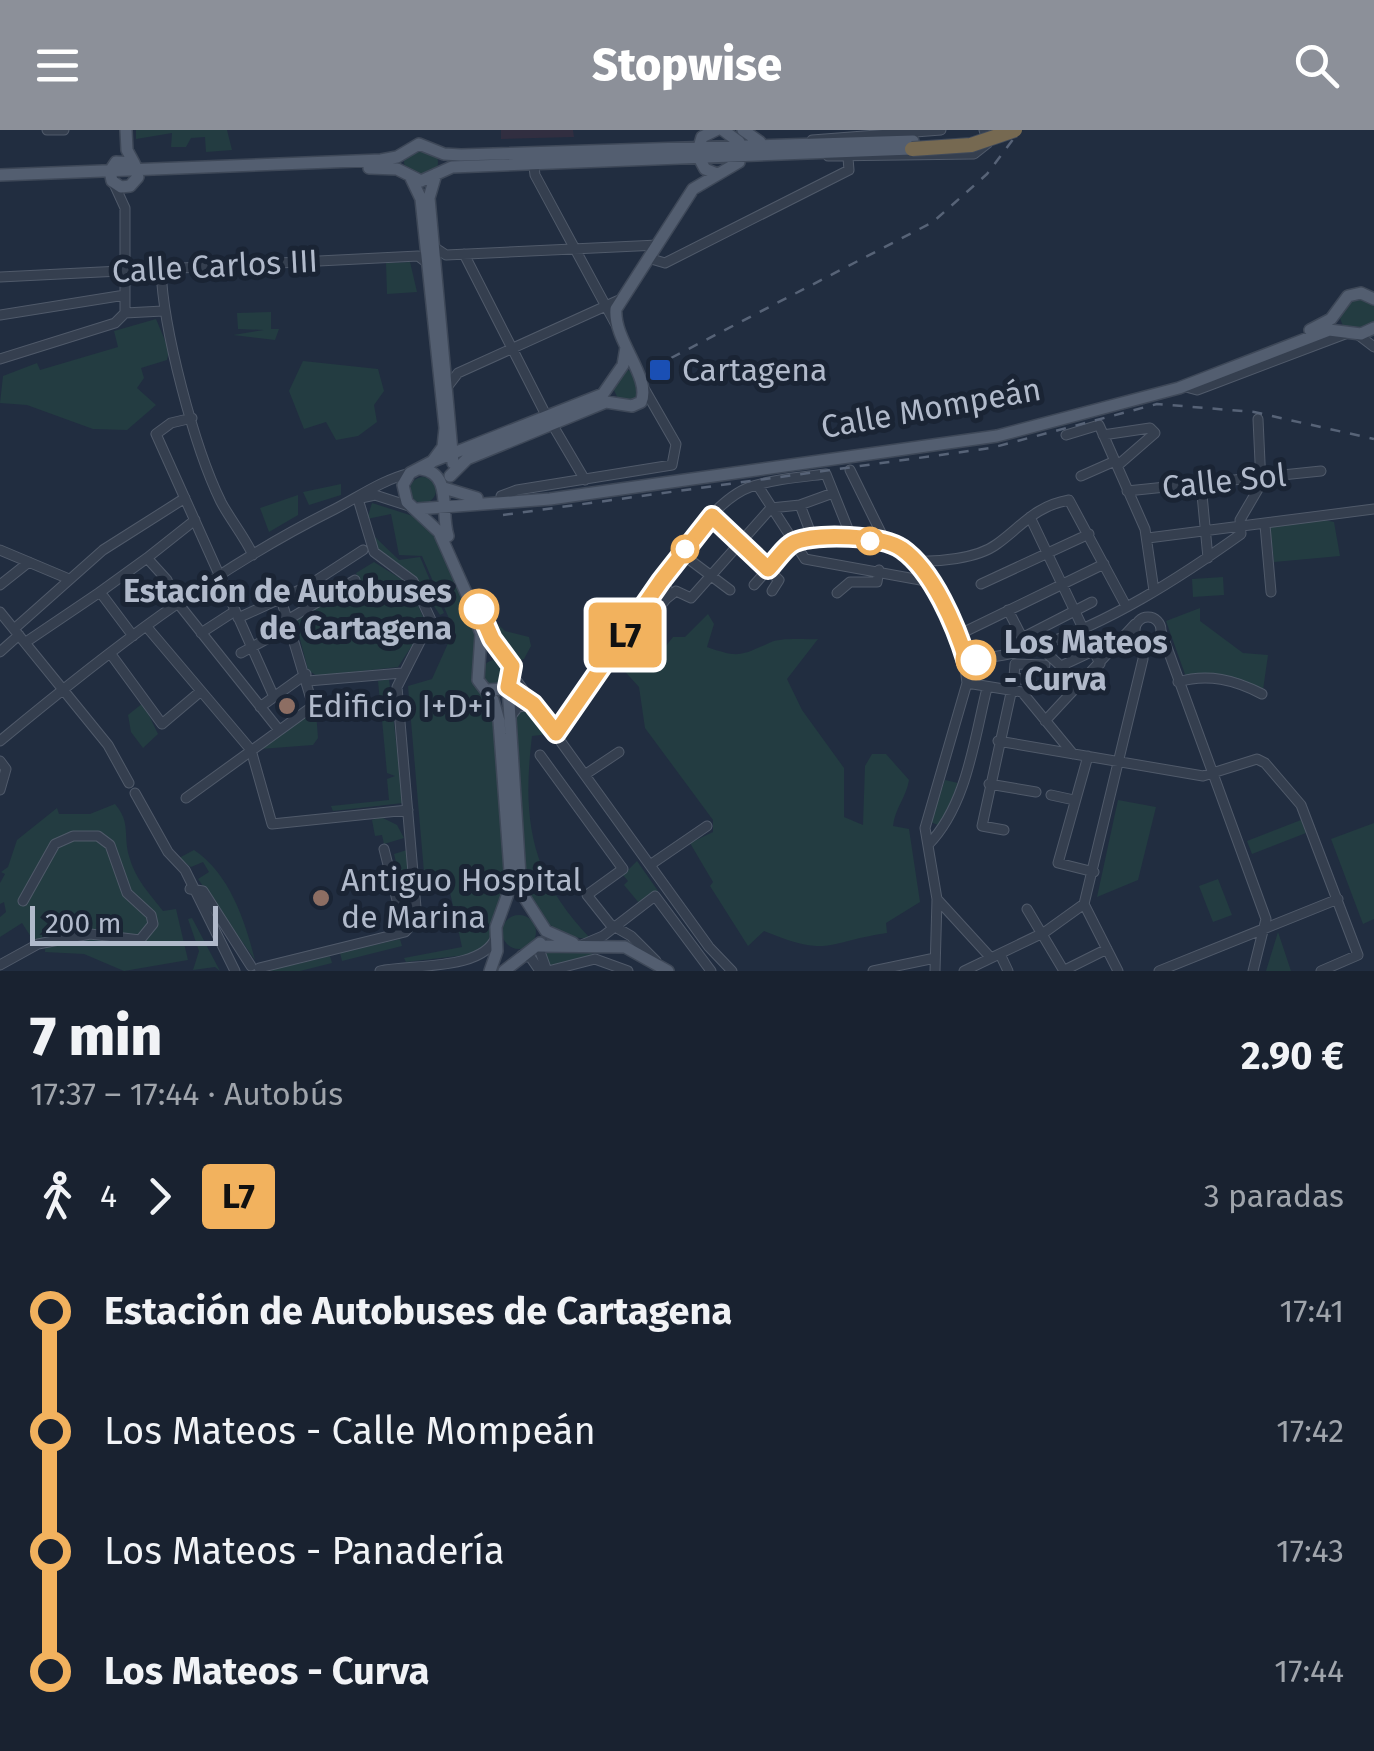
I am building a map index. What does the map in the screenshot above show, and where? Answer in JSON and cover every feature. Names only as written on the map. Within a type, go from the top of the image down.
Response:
[{"type":"highway","points":[[912,145],[993,130]]},
{"type":"highway","points":[[912,145],[970,146],[1014,130]]},
{"type":"main road","points":[[123,130],[136,173]]},
{"type":"main road","points":[[112,174],[123,130]]},
{"type":"main road","points":[[432,462],[450,439],[448,386],[432,268],[420,194],[402,165],[420,130],[440,162],[429,189],[432,268],[450,439],[453,456],[444,492],[442,529],[477,622],[478,680],[487,690],[499,722],[511,886],[490,971]]},
{"type":"main road","points":[[418,509],[444,492],[467,460],[606,402],[640,403],[645,390],[616,326],[620,300],[693,189],[698,155],[714,130],[785,150],[912,145]]},
{"type":"main road","points":[[136,173],[381,168],[424,181],[452,166],[698,155],[740,140],[785,150]]},
{"type":"main road","points":[[693,189],[733,170],[740,140]]},
{"type":"main road","points":[[0,182],[381,160],[419,144],[462,155],[698,155],[718,174]]},
{"type":"main road","points":[[0,175],[112,174]]},
{"type":"main road","points":[[1142,396],[1312,329],[1329,320],[1352,294],[1371,296]]},
{"type":"main road","points":[[1340,306],[1339,320],[1353,333]]},
{"type":"main road","points":[[1142,396],[1183,386],[1326,332],[1353,333],[1374,328]]},
{"type":"main road","points":[[626,347],[603,394],[553,426],[432,462],[415,471],[402,488],[418,509],[442,529],[487,628],[506,659],[511,682],[508,721],[520,885],[538,920],[553,937],[642,958],[667,971]]},
{"type":"main road","points":[[615,376],[635,372]]},
{"type":"main road","points":[[615,376],[622,404]]},
{"type":"main road","name":"Calle Mompeán","points":[[728,471],[998,436],[1142,396]]},
{"type":"main road","points":[[450,439],[474,447]]},
{"type":"main road","points":[[415,471],[433,472],[444,492],[470,503],[728,471]]},
{"type":"main road","points":[[442,529],[470,503],[501,496],[728,471]]},
{"type":"main road","points":[[444,492],[470,503]]},
{"type":"main road","points":[[480,664],[491,656],[506,659]]},
{"type":"main road","points":[[487,690],[498,692],[511,682]]},
{"type":"main road","points":[[500,919],[517,910],[538,920]]},
{"type":"main road","points":[[538,920],[538,946]]},
{"type":"main road","points":[[496,938],[506,952],[522,955]]},
{"type":"main road","points":[[504,971],[538,946],[577,944],[625,946],[667,971]]},
{"type":"street","points":[[47,130],[64,130]]},
{"type":"street","points":[[785,150],[820,138],[940,130]]},
{"type":"street","points":[[785,150],[848,158],[974,154],[988,143],[984,130]]},
{"type":"street","points":[[648,258],[666,263],[849,170],[848,158]]},
{"type":"street","points":[[538,163],[535,175],[616,326]]},
{"type":"street","points":[[124,208],[136,173]]},
{"type":"street","points":[[112,174],[124,208],[125,313]]},
{"type":"street","points":[[434,245],[444,254],[464,254],[658,245]]},
{"type":"street","points":[[125,246],[132,262],[149,270]]},
{"type":"street","points":[[432,268],[464,254]]},
{"type":"street","points":[[464,254],[585,480]]},
{"type":"street","name":"Calle Carlos III","points":[[0,277],[418,256],[432,268]]},
{"type":"street","points":[[161,269],[162,312],[192,418],[222,504],[253,555]]},
{"type":"street","points":[[0,316],[125,295]]},
{"type":"street","points":[[448,386],[455,374],[620,300]]},
{"type":"street","points":[[0,358],[115,323],[125,313],[162,312]]},
{"type":"street","points":[[1353,333],[1374,347]]},
{"type":"street","points":[[501,496],[672,464],[677,447],[660,410],[645,390]]},
{"type":"street","points":[[640,403],[660,410]]},
{"type":"street","points":[[192,418],[169,424],[156,434],[274,698]]},
{"type":"street","points":[[967,662],[1034,648],[1140,602],[1241,534],[1240,520],[1260,488],[1258,419]]},
{"type":"street","name":"Calle Mompeán","points":[[1066,435],[1150,428],[1154,432],[1116,464]]},
{"type":"street","points":[[1101,430],[1148,538],[1154,592]]},
{"type":"street","points":[[1082,476],[1116,464]]},
{"type":"street","points":[[850,470],[886,543]]},
{"type":"street","points":[[0,740],[177,602],[386,481],[415,471]]},
{"type":"street","name":"Calle Sol","points":[[1127,490],[1321,472]]},
{"type":"street","name":"Calle Mompeán","points":[[556,733],[661,581],[731,498],[758,486],[826,474],[833,493]]},
{"type":"street","points":[[1201,484],[1208,558]]},
{"type":"street","points":[[758,486],[803,561],[879,570],[929,582]]},
{"type":"street","points":[[616,666],[666,599],[676,590],[691,598],[771,508],[800,505],[833,493],[848,529]]},
{"type":"street","points":[[354,500],[375,495],[418,509]]},
{"type":"street","points":[[0,652],[79,568],[185,498]]},
{"type":"street","points":[[190,889],[204,891],[255,969],[405,932],[417,917],[400,678],[431,620],[413,580],[375,554],[354,500]]},
{"type":"street","points":[[363,520],[369,501],[388,501]]},
{"type":"street","points":[[914,561],[938,562],[996,546],[1010,529],[1052,503],[1073,502],[1126,606]]},
{"type":"street","points":[[800,505],[813,539]]},
{"type":"street","points":[[1148,538],[1374,510]]},
{"type":"street","points":[[712,516],[779,580],[772,591]]},
{"type":"street","points":[[1030,517],[1050,552],[1100,664]]},
{"type":"street","points":[[20,635],[45,629],[195,520]]},
{"type":"street","points":[[1266,524],[1271,592]]},
{"type":"street","points":[[981,584],[1090,534]]},
{"type":"street","points":[[754,585],[792,542],[842,536],[886,543],[904,550],[914,561],[958,634],[967,662],[967,682],[926,824],[937,899],[935,971]]},
{"type":"street","points":[[0,550],[68,579]]},
{"type":"street","points":[[201,633],[282,599],[363,550]]},
{"type":"street","points":[[682,554],[730,590]]},
{"type":"street","points":[[147,558],[279,730]]},
{"type":"street","points":[[0,584],[29,562]]},
{"type":"street","points":[[958,634],[1104,564]]},
{"type":"street","points":[[837,593],[850,582],[877,582],[879,570]]},
{"type":"street","points":[[290,619],[355,580]]},
{"type":"street","points":[[661,581],[667,588],[666,599]]},
{"type":"street","points":[[100,592],[133,636]]},
{"type":"street","points":[[186,798],[313,706],[310,679],[282,599]]},
{"type":"street","points":[[1022,638],[1092,602]]},
{"type":"street","points":[[1140,602],[1150,641],[1169,658],[1267,926],[1252,971]]},
{"type":"street","points":[[1008,610],[1022,638],[1047,663]]},
{"type":"street","points":[[0,612],[108,745],[168,852],[184,868],[190,889],[235,971]]},
{"type":"street","points":[[1045,721],[1142,620]]},
{"type":"street","points":[[1142,620],[1150,641],[1169,658]]},
{"type":"street","points":[[146,626],[251,750],[272,824],[408,810]]},
{"type":"street","points":[[240,653],[276,634]]},
{"type":"street","points":[[1122,639],[1150,641]]},
{"type":"street","points":[[964,971],[1045,932],[1084,904],[1150,641]]},
{"type":"street","points":[[1062,666],[1094,651]]},
{"type":"street","points":[[110,653],[162,724],[201,691]]},
{"type":"street","points":[[1004,830],[982,826],[998,741],[1016,692],[1047,663]]},
{"type":"street","points":[[1030,682],[1014,677],[1015,664],[1062,666],[1080,684]]},
{"type":"street","points":[[260,708],[310,679],[382,674],[400,678]]},
{"type":"street","points":[[1178,682],[1198,676],[1240,682],[1262,694]]},
{"type":"street","points":[[511,682],[543,715],[728,970]]},
{"type":"street","points":[[967,682],[1016,692],[1074,754]]},
{"type":"street","points":[[928,844],[943,830],[964,780],[987,688]]},
{"type":"street","points":[[508,721],[518,707],[534,704]]},
{"type":"street","points":[[998,741],[1213,775],[1257,759],[1270,767],[1301,805],[1358,955],[1322,971]]},
{"type":"street","points":[[586,774],[619,752]]},
{"type":"street","points":[[540,755],[623,869],[587,896],[627,938],[625,946],[603,949]]},
{"type":"street","points":[[1088,756],[1058,863],[1094,872]]},
{"type":"street","points":[[0,790],[3,765]]},
{"type":"street","points":[[941,774],[964,780]]},
{"type":"street","points":[[988,784],[1036,792]]},
{"type":"street","points":[[1051,795],[1074,800]]},
{"type":"street","points":[[378,813],[410,827]]},
{"type":"street","points":[[926,824],[943,830]]},
{"type":"street","points":[[650,866],[708,826]]},
{"type":"street","points":[[0,964],[38,944],[90,934],[140,940],[153,924],[151,915],[126,894],[110,845],[98,836],[73,836],[55,844],[23,901]]},
{"type":"street","points":[[384,849],[405,932]]},
{"type":"street","points":[[577,944],[592,943],[618,929],[651,896],[657,898],[711,971]]},
{"type":"street","points":[[937,899],[1008,971]]},
{"type":"street","points":[[1159,971],[1338,899]]},
{"type":"street","points":[[1084,904],[1118,971]]},
{"type":"street","points":[[1027,909],[1045,932],[1063,971],[1107,948]]},
{"type":"street","points":[[618,929],[656,961]]},
{"type":"street","points":[[380,971],[475,956],[496,938]]},
{"type":"street","points":[[538,946],[545,971]]},
{"type":"street","points":[[522,955],[545,971],[595,959],[628,971]]},
{"type":"street","points":[[874,971],[919,966],[934,958]]},
{"type":"street","points":[[426,964],[435,971]]},
{"type":"shaded area","points":[[501,130],[573,130],[574,137],[501,139]]},
{"type":"green space","points":[[136,130],[227,130],[232,150],[206,152],[205,137],[191,138],[186,147],[171,147],[172,133],[136,139]]},
{"type":"green space","points":[[421,145],[433,150],[438,162],[433,174],[421,179],[409,174],[404,162],[409,150]]},
{"type":"green space","points":[[410,262],[417,292],[387,294],[386,263]]},
{"type":"green space","points":[[1345,298],[1374,299],[1374,328],[1343,326],[1338,313]]},
{"type":"green space","points":[[271,312],[271,329],[279,329],[275,340],[233,335],[264,330],[238,329],[237,313]]},
{"type":"green space","points":[[156,319],[169,350],[167,360],[141,368],[144,378],[137,388],[156,405],[127,430],[93,429],[27,405],[0,403],[3,376],[37,363],[40,370],[118,347],[114,331]]},
{"type":"green space","points":[[303,361],[378,369],[384,391],[374,405],[377,422],[358,436],[336,440],[326,422],[304,429],[289,391]]},
{"type":"green space","points":[[625,369],[638,374],[643,400],[619,401],[613,388]]},
{"type":"green space","points":[[423,477],[432,481],[436,490],[432,499],[423,503],[414,499],[410,490],[414,481]]},
{"type":"green space","points":[[341,484],[341,495],[309,505],[303,492]]},
{"type":"green space","points":[[298,495],[298,515],[269,532],[260,508]]},
{"type":"green space","points":[[372,503],[413,516],[435,532],[475,631],[473,677],[493,722],[505,886],[487,945],[466,955],[406,962],[404,958],[462,947],[446,874],[424,872],[408,686],[432,679],[454,630],[422,556],[399,555],[391,514],[367,519]]},
{"type":"green space","points":[[1334,522],[1340,556],[1274,562],[1270,527]]},
{"type":"green space","points":[[375,537],[399,560],[420,557],[444,613],[440,615],[413,575],[375,548]]},
{"type":"green space","points":[[374,562],[409,584],[426,624],[398,667],[317,676],[308,670],[295,620],[360,583],[356,573]]},
{"type":"green space","points":[[1223,577],[1224,595],[1193,597],[1192,579]]},
{"type":"green space","points":[[1200,608],[1200,621],[1243,653],[1268,655],[1263,690],[1226,676],[1186,677],[1166,621]]},
{"type":"green space","points":[[486,613],[505,631],[529,637],[531,646],[524,659],[518,661],[502,642]]},
{"type":"green space","points":[[708,614],[714,624],[707,647],[726,653],[745,653],[780,640],[818,639],[787,679],[802,710],[844,768],[844,817],[863,825],[865,766],[872,754],[886,754],[909,780],[893,826],[909,829],[920,902],[886,923],[887,933],[816,946],[764,931],[748,946],[710,886],[713,882],[690,843],[713,832],[713,820],[645,728],[639,687],[619,665],[627,654],[650,666],[673,637],[685,637]]},
{"type":"green space","points":[[495,660],[504,664],[508,673],[504,682],[495,686],[486,682],[482,673],[486,664]]},
{"type":"green space","points":[[389,679],[403,803],[333,811],[331,806],[389,800],[387,779],[395,776],[387,773],[381,709],[389,705],[380,702],[378,681]]},
{"type":"green space","points":[[143,703],[158,734],[143,748],[131,732],[128,715]]},
{"type":"green space","points":[[519,710],[533,712],[549,734],[532,736],[528,793],[535,844],[554,892],[590,938],[569,936],[551,926],[537,910],[528,890],[517,806],[514,718]]},
{"type":"green space","points":[[305,711],[309,716],[316,711],[318,738],[313,745],[260,749]]},
{"type":"green space","points":[[945,780],[958,783],[941,826],[930,822]]},
{"type":"green space","points":[[1118,800],[1156,807],[1138,880],[1097,897]]},
{"type":"green space","points":[[115,804],[125,823],[129,856],[139,879],[163,911],[176,909],[188,960],[124,971],[84,954],[45,952],[46,937],[33,940],[22,923],[0,937],[0,917],[6,912],[4,902],[0,904],[0,883],[5,874],[1,872],[8,867],[17,840],[57,808],[59,814],[90,814]]},
{"type":"green space","points":[[381,817],[397,825],[404,838],[384,844],[382,835],[375,836],[372,820]]},
{"type":"green space","points":[[1301,820],[1306,833],[1252,854],[1247,841]]},
{"type":"green space","points":[[1374,823],[1374,919],[1363,924],[1331,839]]},
{"type":"green space","points":[[194,850],[226,884],[241,914],[255,960],[198,879],[209,872],[203,862],[191,867],[179,858]]},
{"type":"green space","points":[[407,850],[413,916],[411,922],[394,854]]},
{"type":"green space","points":[[637,861],[658,891],[639,903],[624,885],[628,881],[623,875]]},
{"type":"green space","points":[[1218,879],[1232,915],[1213,922],[1199,886]]},
{"type":"green space","points":[[519,915],[531,920],[536,932],[531,944],[519,949],[507,944],[502,932],[507,920]]},
{"type":"green space","points":[[192,918],[220,971],[215,967],[193,970],[199,951],[188,919]]},
{"type":"green space","points":[[1278,932],[1291,971],[1266,971]]},
{"type":"green space","points":[[400,939],[402,946],[342,961],[340,953]]},
{"type":"green space","points":[[552,948],[591,953],[601,959],[548,971],[545,954]]},
{"type":"green space","points":[[330,956],[332,963],[300,971],[267,971]]},
{"type":"railway","points":[[671,358],[933,222],[987,174],[1020,130]]},
{"type":"railway","points":[[503,515],[991,448],[1157,404],[1254,412],[1374,439]]},
{"type":"bus line","name":"L7","points":[[479,609],[492,639],[514,671],[508,687],[533,704],[556,733],[661,581],[712,516],[768,569],[792,542],[842,536],[900,547],[929,582],[958,634],[967,662],[976,660]]},
{"type":"place","name":"Cartagena","points":[[660,370]]},
{"type":"place","name":"Estación de Autobuses de Cartagena","points":[[479,609]]},
{"type":"place","name":"Los Mateos - Curva","points":[[976,660]]},
{"type":"place","name":"Edificio I+D+i","points":[[287,706]]},
{"type":"place","name":"Antiguo Hospital de Marina","points":[[321,898]]}]
